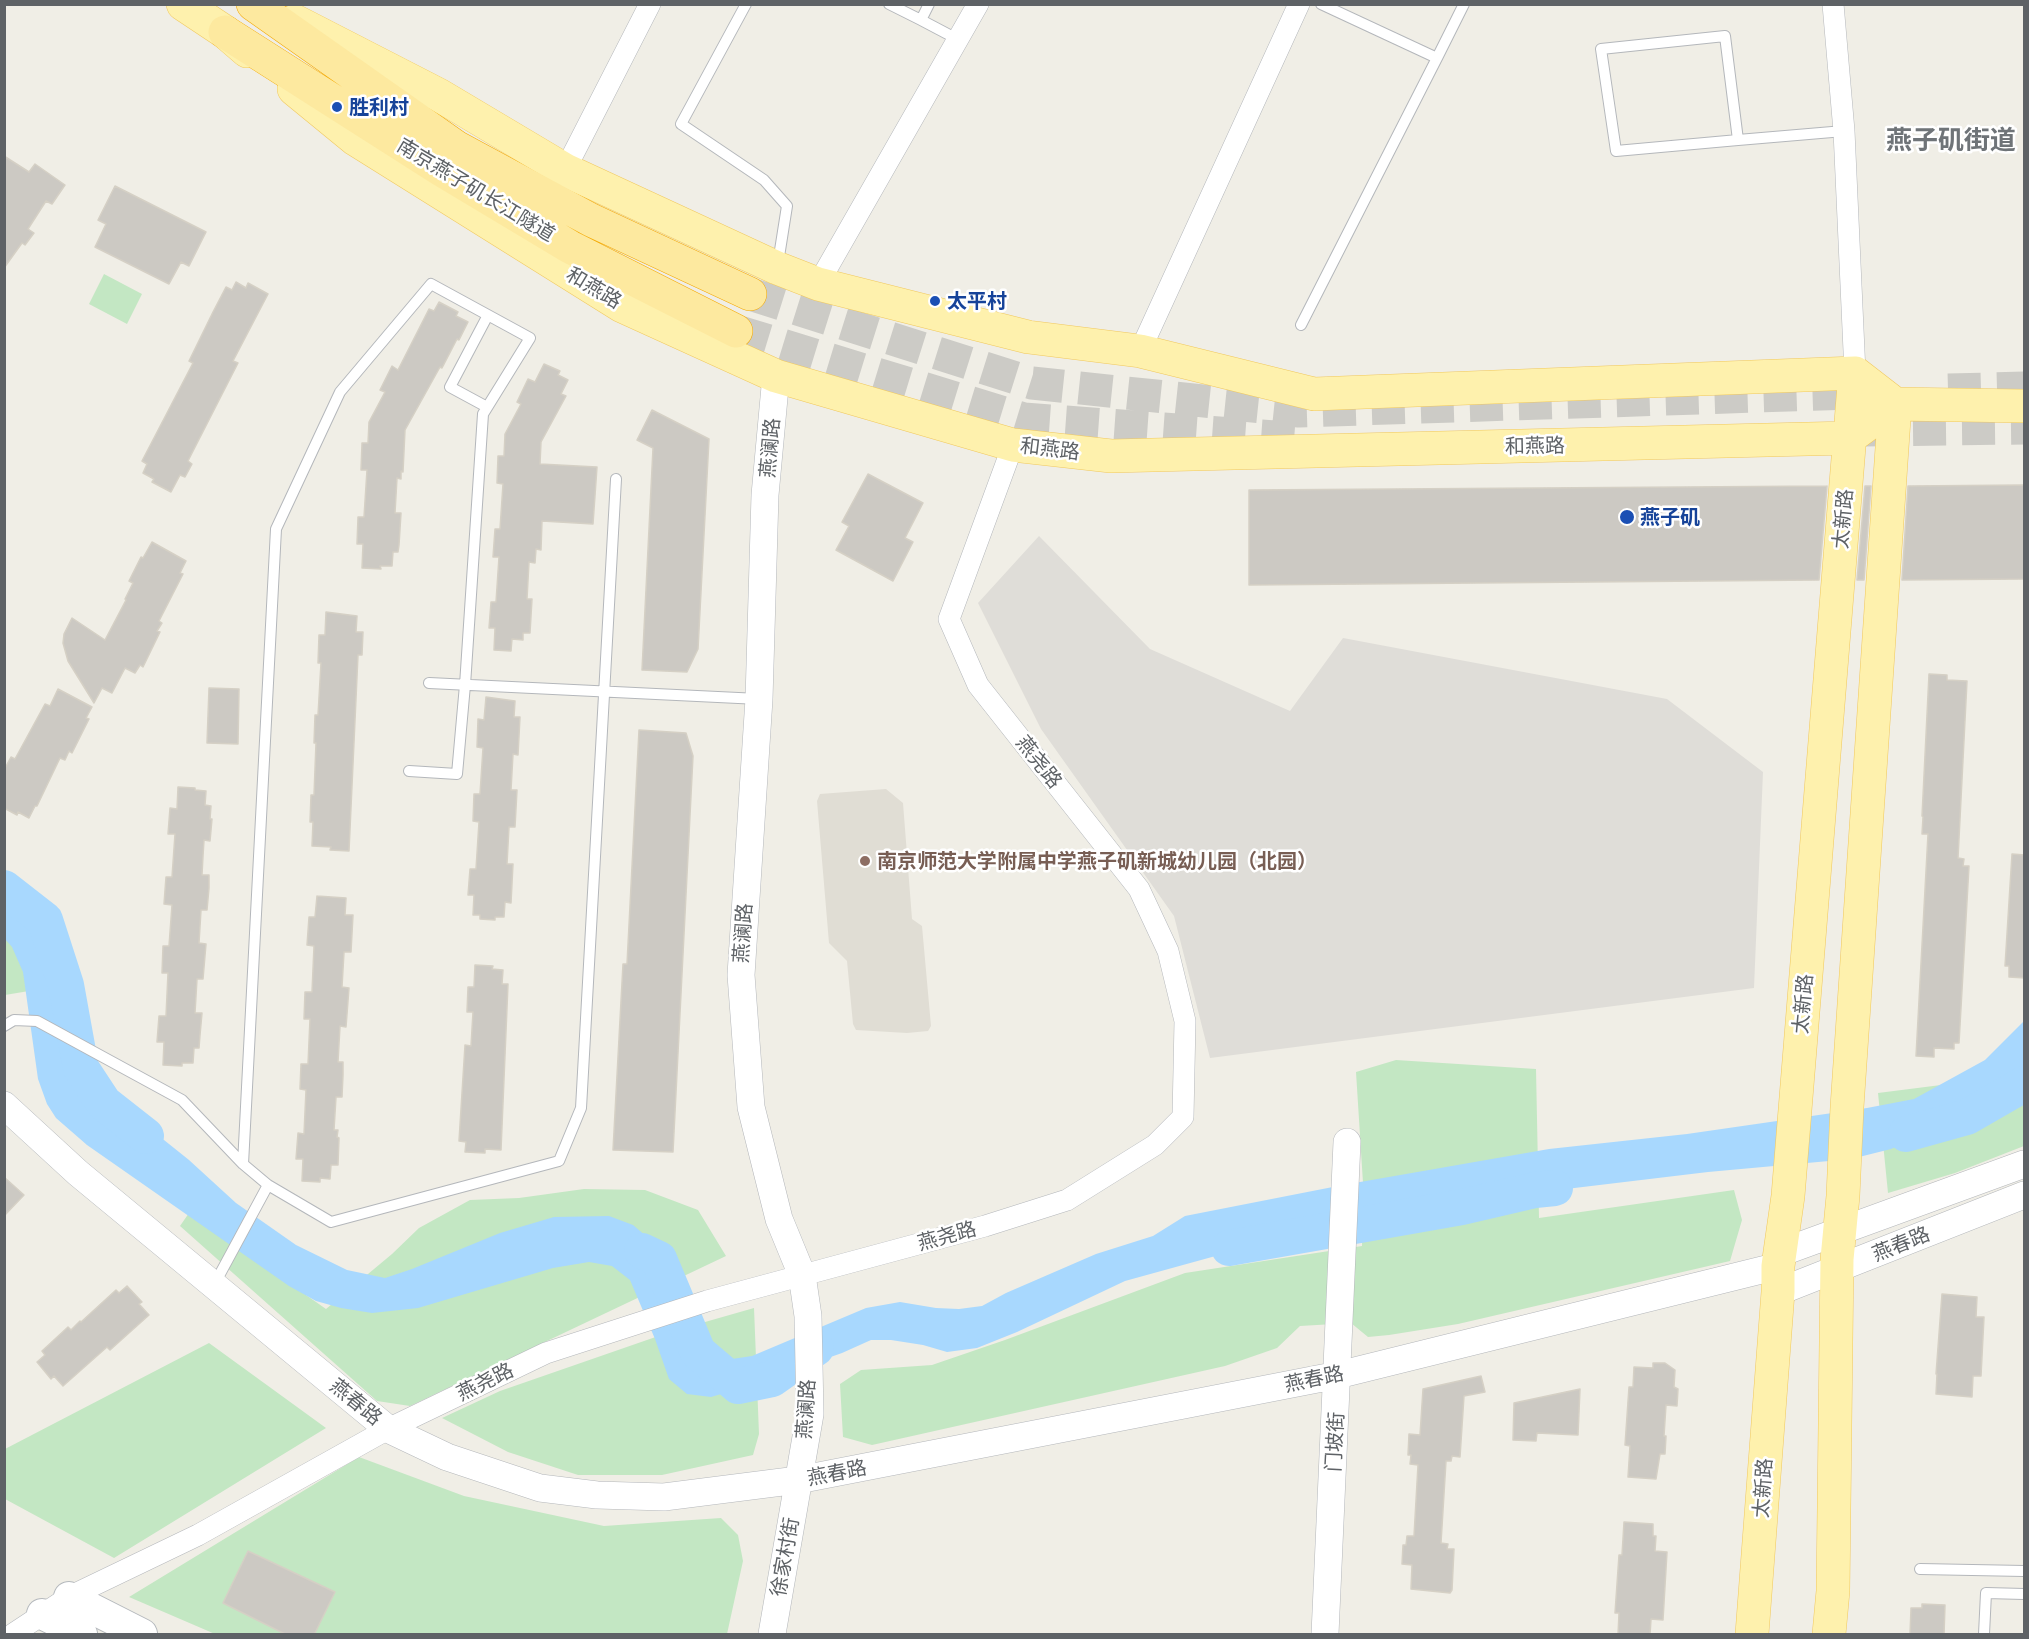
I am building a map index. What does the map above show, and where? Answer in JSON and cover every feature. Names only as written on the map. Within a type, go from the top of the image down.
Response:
[{"type":"highway","name":"南京燕子矶长江隧道","points":[[253,4],[456,147],[591,220],[750,294]]},
{"type":"highway","name":"南京燕子矶长江隧道","points":[[225,33],[440,169],[570,247],[736,331]]},
{"type":"main road","name":"和燕路","points":[[183,4],[225,33],[355,139],[622,306],[776,376],[1013,445],[1111,456],[1849,438]]},
{"type":"main road","points":[[262,4],[439,95],[565,170],[777,268],[818,284],[1028,337],[1140,351],[1314,394],[1855,373],[1895,404],[2025,406]]},
{"type":"main road","name":"太新路","points":[[1752,1635],[1779,1270],[1788,1196],[1855,373]]},
{"type":"main road","points":[[1849,438],[1895,404]]},
{"type":"main road","points":[[1829,1635],[1833,1591],[1839,1231],[1844,1196],[1847,1107],[1895,404]]},
{"type":"main road","points":[[69,1597],[142,1635]]},
{"type":"main road","points":[[42,1614],[82,1635]]},
{"type":"street","points":[[565,170],[651,4]]},
{"type":"street","points":[[818,284],[978,4]]},
{"type":"street","points":[[1833,4],[1845,131],[1855,373]]},
{"type":"street","points":[[1140,351],[1293,6]]},
{"type":"street","name":"燕澜路","points":[[776,376],[765,495],[759,699],[741,975],[751,1107],[779,1219],[802,1275],[808,1316],[810,1414],[798,1480]]},
{"type":"street","name":"燕尧路","points":[[13,1635],[69,1597],[198,1535],[388,1429],[546,1353],[707,1301],[985,1226],[1067,1200],[1155,1145],[1183,1117],[1185,1021],[1168,951],[1139,888],[978,685],[949,619],[1013,445]]},
{"type":"street","name":"燕春路","points":[[4,1105],[78,1173],[388,1429],[447,1457],[540,1488],[597,1496],[664,1497],[798,1480],[1338,1375],[1779,1270],[1837,1269],[2025,1195]]},
{"type":"street","name":"门坡街","points":[[1326,1635],[1347,1142]]},
{"type":"street","name":"燕春路","points":[[1779,1270],[1839,1231],[2025,1164]]},
{"type":"street","name":"徐家村街","points":[[772,1635],[798,1480]]},
{"type":"lane","points":[[747,4],[681,124],[764,180],[787,206],[777,268]]},
{"type":"lane","points":[[889,4],[959,40]]},
{"type":"lane","points":[[921,20],[929,4]]},
{"type":"lane","points":[[1321,4],[1437,58]]},
{"type":"lane","points":[[1301,325],[1464,4]]},
{"type":"lane","points":[[1738,140],[1725,36],[1601,49],[1616,151],[1845,131]]},
{"type":"lane","points":[[243,1164],[276,529],[340,392],[431,284],[530,338],[483,414],[457,774],[409,771]]},
{"type":"lane","points":[[487,407],[450,387],[488,315]]},
{"type":"lane","points":[[4,1026],[14,1020],[37,1021],[182,1100],[243,1164],[268,1185],[331,1222],[559,1161],[581,1108],[616,478]]},
{"type":"lane","points":[[429,683],[759,699]]},
{"type":"lane","points":[[214,1285],[268,1185]]},
{"type":"lane","points":[[1920,1569],[2025,1571]]},
{"type":"lane","points":[[1984,1635],[1986,1593],[2025,1594]]},
{"type":"shaded area","points":[[1039,536],[1150,649],[1290,711],[1343,638],[1667,699],[1763,772],[1754,988],[1210,1058],[1174,916],[1041,729],[978,603]]},
{"type":"shaded area","name":"南京师范大学附属中学燕子矶新城幼儿园（北园）","points":[[886,789],[903,803],[912,919],[922,926],[931,1026],[928,1031],[907,1033],[856,1030],[853,1024],[847,961],[829,943],[817,801],[820,794]]},
{"type":"green space","points":[[104,274],[142,294],[127,324],[89,304]]},
{"type":"green space","points":[[4,927],[22,955],[29,991],[5,995]]},
{"type":"green space","points":[[2024,1034],[2024,1146],[1955,1173],[1888,1193],[1878,1093],[1941,1085],[2000,1053]]},
{"type":"green space","points":[[1396,1060],[1536,1069],[1539,1218],[1734,1190],[1742,1220],[1730,1261],[1458,1324],[1389,1335],[1368,1337],[1351,1323],[1300,1326],[1277,1348],[1225,1366],[872,1445],[843,1437],[840,1384],[861,1370],[932,1365],[1185,1273],[1362,1246],[1363,1183],[1356,1072]]},
{"type":"green space","points":[[584,1189],[645,1190],[698,1210],[726,1256],[410,1406],[377,1401],[180,1226],[189,1213],[326,1309],[392,1254],[419,1228],[470,1200],[519,1198]]},
{"type":"green space","points":[[754,1308],[759,1434],[753,1455],[662,1475],[578,1475],[508,1452],[442,1418],[500,1391],[670,1332]]},
{"type":"green space","points":[[209,1343],[326,1428],[114,1558],[5,1499],[5,1449]]},
{"type":"green space","points":[[359,1457],[464,1496],[604,1526],[721,1518],[738,1535],[743,1561],[727,1634],[215,1634],[129,1597]]},
{"type":"water","points":[[4,890],[33,917],[49,942],[71,1060],[80,1081],[105,1105],[154,1132],[236,1203],[296,1245],[347,1270],[385,1278],[500,1233],[554,1217],[609,1216],[633,1225],[653,1242],[663,1260],[686,1336],[709,1352],[732,1359],[752,1356],[866,1308],[900,1302],[936,1308],[959,1309],[982,1306],[1006,1293],[1096,1254],[1153,1236],[1185,1216],[1343,1185],[1549,1149],[1687,1134],[1914,1099],[1985,1060],[2024,1021],[2024,1074],[1999,1097],[1974,1113],[1891,1149],[1851,1159],[1708,1172],[1491,1198],[1288,1236],[1125,1281],[1017,1332],[977,1348],[947,1352],[923,1345],[891,1340],[871,1340],[842,1353],[711,1397],[687,1394],[669,1379],[630,1280],[612,1266],[589,1262],[553,1268],[418,1308],[372,1313],[341,1308],[316,1301],[289,1286],[87,1145],[56,1118],[47,1104],[38,1079],[23,972],[12,947],[5,939]]},
{"type":"building","points":[[4,156],[29,172],[35,164],[65,185],[52,204],[46,201],[28,229],[34,233],[25,245],[22,243],[4,268]]},
{"type":"building","points":[[115,186],[206,232],[189,266],[181,262],[169,284],[95,247],[106,224],[98,220]]},
{"type":"building","points":[[236,282],[246,288],[248,283],[268,294],[233,361],[238,363],[188,461],[192,464],[185,477],[180,475],[171,492],[152,482],[154,479],[143,473],[147,464],[142,461],[193,363],[189,361],[226,287],[232,290]]},
{"type":"building","points":[[439,302],[458,312],[456,316],[468,322],[405,430],[403,472],[401,471],[401,479],[397,478],[395,513],[401,513],[399,545],[398,552],[393,552],[392,566],[380,566],[381,569],[362,568],[363,544],[357,544],[358,517],[364,517],[367,470],[361,470],[362,443],[368,443],[369,422],[385,392],[380,390],[392,366],[398,370],[429,309],[434,311]]},
{"type":"building","points":[[544,364],[560,371],[558,375],[568,380],[561,394],[566,396],[541,442],[540,464],[597,467],[593,524],[542,521],[541,550],[536,549],[535,563],[529,562],[527,599],[532,599],[530,633],[523,633],[523,640],[512,639],[511,651],[494,650],[495,628],[489,628],[491,602],[496,602],[499,557],[493,557],[495,529],[500,529],[503,484],[497,483],[498,456],[504,456],[505,434],[521,404],[517,402],[528,379],[535,382]]},
{"type":"building","points":[[652,410],[709,439],[698,649],[687,672],[642,670],[653,448],[637,440]]},
{"type":"building","points":[[868,474],[923,503],[905,538],[913,542],[893,581],[836,550],[849,526],[842,522]]},
{"type":"building","points":[[2025,485],[2025,579],[1902,580],[1908,486]]},
{"type":"building","points":[[1827,486],[1819,580],[1249,585],[1249,490]]},
{"type":"building","points":[[1865,486],[1871,486],[1864,580],[1857,580]]},
{"type":"building","points":[[152,542],[186,561],[180,573],[183,574],[159,621],[162,623],[157,631],[160,632],[143,667],[140,665],[135,673],[125,668],[112,693],[102,688],[94,703],[68,661],[63,643],[64,634],[72,618],[105,640],[133,583],[129,581],[141,557],[143,558]]},
{"type":"building","points":[[326,612],[357,616],[356,632],[363,632],[362,655],[358,655],[349,851],[312,846],[311,795],[314,795],[315,715],[318,715],[321,663],[318,663],[319,635],[325,635]]},
{"type":"building","points":[[1929,674],[1947,675],[1947,680],[1967,681],[1958,858],[1964,859],[1963,866],[1969,866],[1959,1043],[1954,1043],[1954,1049],[1934,1048],[1934,1057],[1916,1056],[1928,834],[1922,834],[1922,816]]},
{"type":"building","points":[[209,688],[239,689],[238,744],[207,743]]},
{"type":"building","points":[[58,689],[92,707],[86,718],[89,719],[72,753],[69,751],[65,760],[60,758],[29,818],[18,812],[17,815],[4,808],[4,770],[11,757],[15,759],[45,704],[50,706]]},
{"type":"building","points":[[486,697],[515,701],[514,717],[520,717],[518,755],[513,754],[511,790],[517,790],[515,827],[509,827],[507,864],[513,864],[511,903],[505,902],[504,917],[495,917],[495,920],[480,919],[480,915],[473,915],[474,895],[468,895],[470,869],[476,869],[479,822],[473,821],[474,794],[480,794],[483,748],[477,747],[478,719],[484,720]]},
{"type":"building","points":[[639,730],[686,733],[693,756],[673,1152],[613,1150],[623,964],[627,964]]},
{"type":"building","points":[[178,787],[206,791],[205,805],[211,806],[210,819],[212,819],[210,841],[204,840],[203,856],[202,875],[209,875],[209,888],[207,910],[201,910],[199,943],[206,944],[203,979],[197,979],[195,1013],[202,1013],[199,1048],[194,1048],[193,1063],[182,1063],[182,1066],[163,1065],[164,1042],[157,1042],[159,1016],[166,1016],[168,973],[162,973],[163,946],[169,946],[172,905],[164,904],[166,877],[172,877],[175,834],[168,834],[170,808],[177,809]]},
{"type":"building","points":[[2012,854],[2025,855],[2025,978],[2009,977],[2009,966],[2005,966]]},
{"type":"building","points":[[317,896],[346,898],[345,915],[353,915],[351,952],[344,952],[342,987],[349,988],[346,1027],[340,1026],[338,1062],[343,1062],[342,1097],[336,1097],[334,1130],[338,1130],[337,1137],[339,1138],[338,1165],[331,1165],[330,1179],[320,1178],[320,1182],[302,1181],[303,1159],[296,1159],[298,1133],[304,1134],[306,1090],[300,1089],[301,1064],[308,1064],[310,1019],[304,1019],[305,992],[312,992],[314,946],[307,945],[309,917],[315,917]]},
{"type":"building","points":[[475,965],[493,966],[492,969],[503,970],[502,984],[508,984],[501,1150],[485,1149],[485,1153],[465,1152],[466,1142],[459,1141],[465,1045],[471,1046],[473,1012],[467,1012],[468,987],[474,987]]},
{"type":"building","points":[[4,1177],[24,1195],[4,1216]]},
{"type":"building","points":[[127,1286],[142,1302],[139,1304],[149,1315],[110,1350],[107,1347],[63,1386],[54,1376],[51,1379],[37,1362],[45,1355],[42,1351],[68,1327],[71,1330],[81,1322],[116,1290],[119,1293]]},
{"type":"building","points":[[1942,1294],[1977,1297],[1976,1317],[1984,1317],[1981,1376],[1973,1376],[1972,1397],[1936,1394]]},
{"type":"building","points":[[1653,1363],[1665,1363],[1675,1370],[1674,1387],[1678,1389],[1677,1406],[1666,1405],[1665,1454],[1660,1454],[1656,1479],[1628,1477],[1630,1446],[1625,1445],[1629,1387],[1633,1387],[1634,1367],[1653,1368]]},
{"type":"building","points":[[1481,1376],[1485,1392],[1464,1396],[1460,1457],[1452,1456],[1451,1461],[1446,1461],[1441,1543],[1448,1544],[1447,1549],[1454,1549],[1452,1590],[1450,1593],[1411,1589],[1412,1565],[1402,1564],[1403,1545],[1406,1545],[1407,1536],[1414,1536],[1418,1465],[1410,1464],[1409,1434],[1420,1435],[1423,1389]]},
{"type":"building","points":[[1580,1389],[1578,1435],[1537,1433],[1536,1441],[1513,1440],[1514,1403]]},
{"type":"building","points":[[1624,1522],[1653,1524],[1653,1536],[1656,1536],[1655,1551],[1667,1552],[1663,1620],[1651,1619],[1650,1635],[1618,1635],[1619,1613],[1615,1613]]},
{"type":"building","points":[[248,1551],[335,1592],[314,1635],[287,1635],[223,1603]]},
{"type":"building","points":[[1922,1604],[1945,1605],[1944,1635],[1910,1635],[1911,1608],[1922,1608]]},
{"type":"waterway","points":[[4,888],[45,920],[66,985],[81,1068],[104,1103],[146,1136]]},
{"type":"waterway","points":[[1906,1134],[1967,1117],[2024,1084]]},
{"type":"waterway","points":[[1229,1248],[1462,1207],[1535,1190],[1555,1188]]},
{"type":"waterway","points":[[642,1251],[659,1259],[698,1352],[738,1386],[772,1379],[816,1348]]},
{"type":"tunnel","points":[[750,294],[1032,383],[1299,411],[1882,392]]},
{"type":"tunnel","points":[[736,331],[1024,419],[1302,439]]},
{"type":"tunnel","points":[[1948,390],[2024,388]]},
{"type":"tunnel","points":[[1864,430],[2024,428]]},
{"type":"place","name":"胜利村","points":[[337,107]]},
{"type":"place","name":"太平村","points":[[935,301]]},
{"type":"place","name":"燕子矶","points":[[1627,517]]},
{"type":"place","name":"南京师范大学附属中学燕子矶新城幼儿园（北园）","points":[[865,861]]},
{"type":"district","name":"燕子矶街道","points":[[1951,140]]}]
